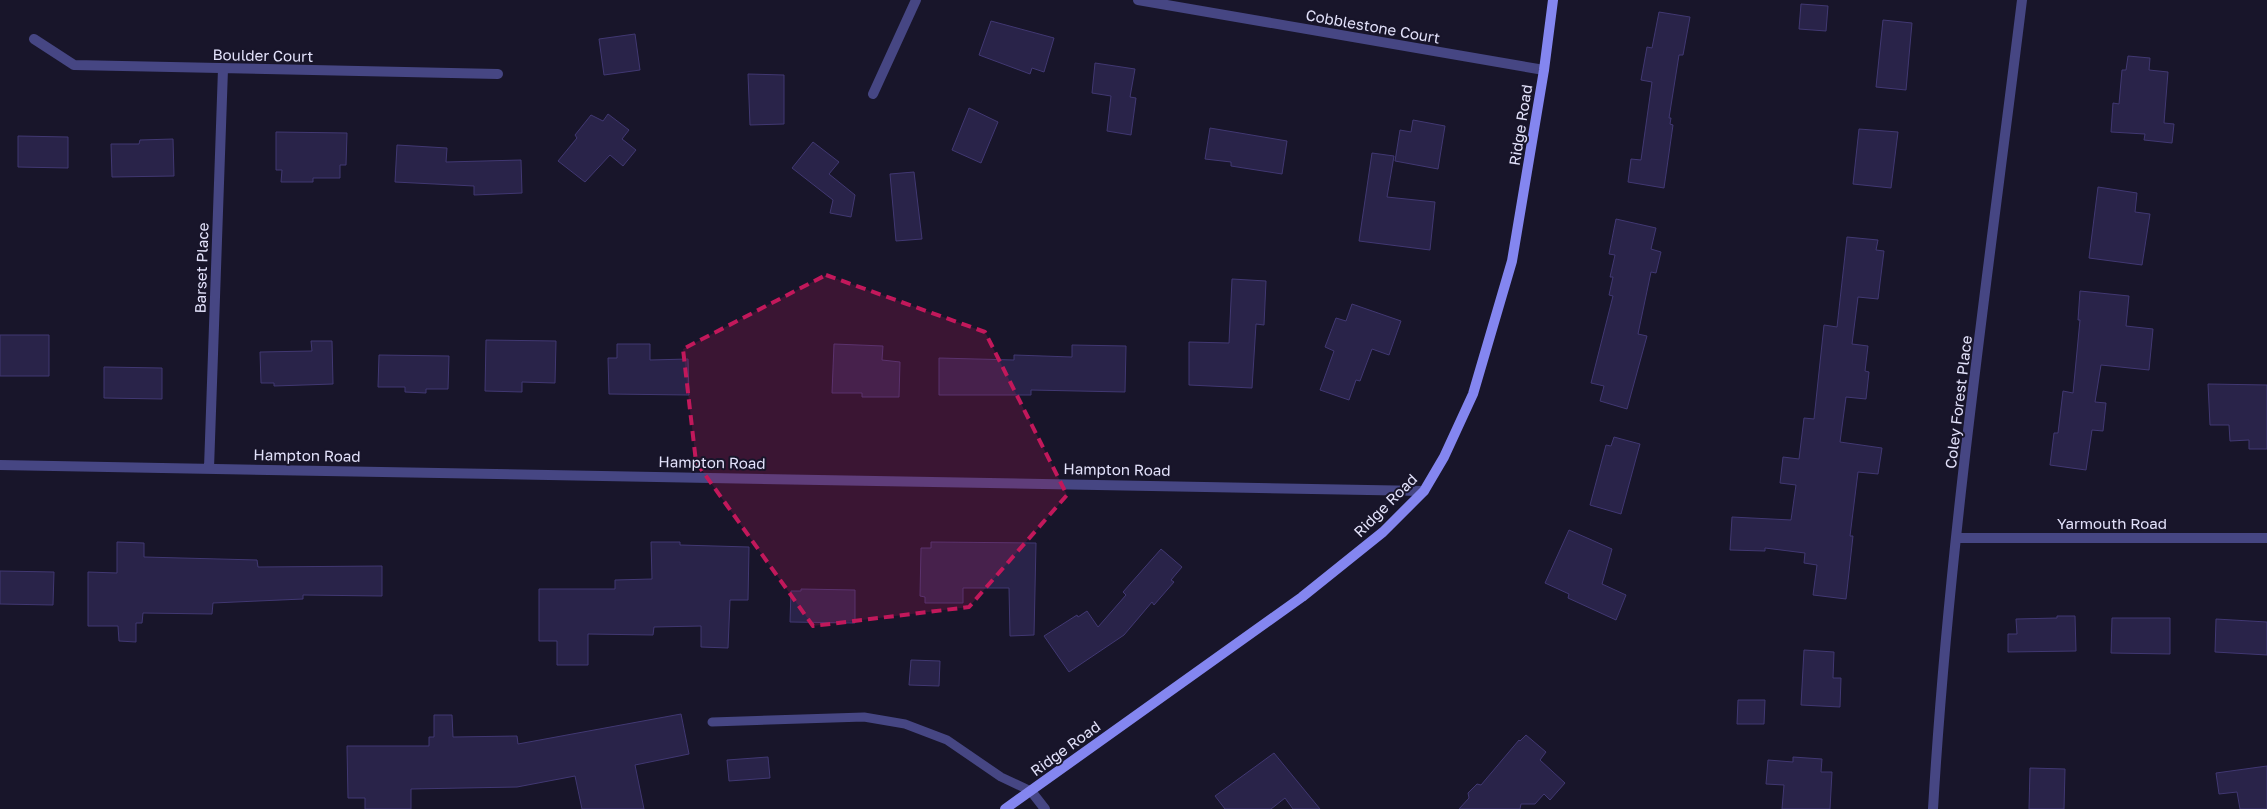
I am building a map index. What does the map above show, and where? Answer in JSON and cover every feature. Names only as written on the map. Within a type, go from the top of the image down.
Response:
[{"type":"street","points":[[873,94],[916,0]]},
{"type":"street","name":"Cobblestone Court","points":[[1138,0],[1544,70]]},
{"type":"street","name":"Ridge Road","points":[[1005,809],[1302,597],[1383,532],[1424,491],[1444,457],[1473,394],[1512,261],[1544,70],[1553,0]]},
{"type":"street","name":"Coley Forest Place","points":[[1933,809],[1938,716],[1956,538],[2022,0]]},
{"type":"street","name":"Boulder Court","points":[[34,39],[74,65],[498,74]]},
{"type":"street","name":"Barset Place","points":[[209,468],[223,69]]},
{"type":"street","name":"Hampton Road","points":[[0,465],[1424,491]]},
{"type":"street","name":"Yarmouth Road","points":[[1956,538],[2267,538]]},
{"type":"street","points":[[1031,791],[1045,809]]},
{"type":"lane","points":[[712,722],[864,717],[905,724],[947,740],[1001,777],[1031,791]]},
{"type":"highlighted area","points":[[826,275],[985,332],[1067,495],[969,607],[813,626],[696,462],[683,349]]},
{"type":"building","points":[[1801,4],[1828,6],[1826,31],[1799,29]]},
{"type":"building","points":[[1659,12],[1690,17],[1683,55],[1679,55],[1669,118],[1671,118],[1670,124],[1673,125],[1664,188],[1628,182],[1631,159],[1641,160],[1652,82],[1641,80],[1647,47],[1652,48]]},
{"type":"building","points":[[1883,20],[1912,23],[1906,90],[1876,87]]},
{"type":"building","points":[[991,21],[1054,38],[1044,72],[1032,68],[1030,74],[979,55]]},
{"type":"building","points":[[635,34],[640,70],[604,75],[599,39]]},
{"type":"building","points":[[2128,56],[2150,58],[2149,70],[2168,72],[2164,123],[2174,124],[2172,143],[2144,140],[2145,134],[2111,132],[2113,103],[2119,104],[2122,70],[2126,70]]},
{"type":"building","points":[[1095,63],[1135,69],[1130,97],[1136,98],[1131,135],[1107,131],[1111,96],[1092,93]]},
{"type":"building","points":[[748,74],[784,75],[784,124],[750,125]]},
{"type":"building","points":[[969,108],[998,122],[981,163],[952,150]]},
{"type":"building","points":[[608,114],[629,130],[622,139],[636,150],[623,166],[610,155],[585,182],[558,161],[577,138],[575,135],[591,115],[603,121]]},
{"type":"building","points":[[1413,120],[1445,126],[1438,169],[1395,161],[1400,130],[1411,132]]},
{"type":"building","points":[[1210,128],[1287,141],[1282,174],[1231,166],[1231,162],[1205,159]]},
{"type":"building","points":[[1859,129],[1898,132],[1891,188],[1853,184]]},
{"type":"building","points":[[276,132],[347,133],[346,165],[340,165],[340,178],[313,178],[313,182],[281,182],[282,170],[276,170]]},
{"type":"building","points":[[18,136],[68,137],[68,168],[18,167]]},
{"type":"building","points":[[173,139],[174,176],[112,177],[111,144],[139,144],[140,140]]},
{"type":"building","points":[[813,142],[839,162],[829,174],[855,195],[851,217],[830,213],[833,200],[792,168]]},
{"type":"building","points":[[397,145],[447,148],[446,162],[521,160],[522,193],[474,195],[474,186],[395,182]]},
{"type":"building","points":[[1372,153],[1394,156],[1387,197],[1435,202],[1430,250],[1359,241]]},
{"type":"building","points":[[914,172],[922,239],[896,241],[890,174]]},
{"type":"building","points":[[2098,187],[2137,193],[2135,212],[2150,214],[2142,265],[2089,258]]},
{"type":"building","points":[[1616,219],[1656,228],[1651,249],[1661,252],[1656,273],[1651,272],[1638,334],[1647,336],[1627,409],[1600,401],[1604,386],[1591,383],[1613,296],[1609,295],[1613,277],[1610,277],[1615,255],[1609,254]]},
{"type":"building","points":[[1847,237],[1878,240],[1876,250],[1884,251],[1878,299],[1858,297],[1852,344],[1868,346],[1865,371],[1869,372],[1866,399],[1846,397],[1840,442],[1882,448],[1878,474],[1858,472],[1850,536],[1853,536],[1846,599],[1813,595],[1817,565],[1804,563],[1805,553],[1765,548],[1765,551],[1730,550],[1732,517],[1791,520],[1796,485],[1780,483],[1783,457],[1799,459],[1804,418],[1814,419],[1824,325],[1837,327]]},
{"type":"building","points":[[1232,279],[1266,281],[1264,325],[1256,324],[1252,388],[1189,385],[1189,342],[1229,343]]},
{"type":"building","points":[[2080,291],[2129,296],[2126,326],[2153,329],[2149,370],[2101,365],[2095,402],[2106,403],[2103,431],[2092,430],[2086,470],[2050,465],[2054,433],[2058,433],[2063,391],[2073,393],[2080,320],[2078,320]]},
{"type":"building","points":[[1352,304],[1401,321],[1389,355],[1372,349],[1360,381],[1356,380],[1349,400],[1320,390],[1334,351],[1325,347],[1336,318],[1346,321]]},
{"type":"building","points":[[0,335],[49,335],[49,376],[0,376]]},
{"type":"building","points":[[486,340],[556,341],[555,383],[522,382],[522,392],[485,391]]},
{"type":"building","points":[[311,341],[332,341],[333,384],[274,386],[274,383],[261,383],[260,352],[312,351]]},
{"type":"building","points":[[617,344],[650,344],[650,360],[688,359],[689,395],[609,394],[608,358],[617,358]]},
{"type":"building","points":[[834,344],[883,346],[882,360],[900,362],[899,397],[862,397],[862,393],[832,393]]},
{"type":"building","points":[[1072,345],[1126,346],[1125,392],[1031,390],[1031,395],[939,395],[939,358],[1014,360],[1014,355],[1072,357]]},
{"type":"building","points":[[379,355],[449,356],[448,389],[426,389],[426,393],[405,392],[405,387],[378,387]]},
{"type":"building","points":[[104,367],[162,368],[162,399],[104,398]]},
{"type":"building","points":[[2208,384],[2267,385],[2267,449],[2249,449],[2249,440],[2230,441],[2229,425],[2210,425]]},
{"type":"building","points":[[1614,437],[1640,444],[1621,514],[1590,505],[1606,445],[1611,446]]},
{"type":"building","points":[[1569,530],[1612,549],[1602,584],[1626,595],[1616,620],[1568,598],[1569,594],[1545,583]]},
{"type":"building","points":[[117,542],[144,543],[144,557],[257,560],[258,567],[382,566],[382,596],[303,595],[303,599],[213,603],[212,614],[143,613],[142,623],[136,623],[136,642],[119,641],[118,626],[88,626],[88,572],[117,573]]},
{"type":"building","points":[[651,542],[680,542],[680,545],[749,547],[748,600],[730,600],[728,648],[701,647],[701,626],[654,627],[653,635],[588,634],[588,665],[557,665],[557,641],[539,641],[539,589],[615,589],[615,580],[652,579]]},
{"type":"building","points":[[931,542],[1036,543],[1034,635],[1010,636],[1009,588],[963,588],[963,603],[925,603],[925,597],[920,596],[921,548],[931,548]]},
{"type":"building","points":[[1161,549],[1182,567],[1171,580],[1174,582],[1154,605],[1152,602],[1124,635],[1069,672],[1044,636],[1077,615],[1078,617],[1087,611],[1098,627],[1126,595],[1123,592]]},
{"type":"building","points":[[0,571],[54,572],[53,605],[0,604]]},
{"type":"building","points":[[801,589],[855,590],[855,623],[790,622],[791,591],[801,591]]},
{"type":"building","points":[[2057,616],[2075,616],[2076,651],[2008,652],[2008,634],[2017,634],[2016,619],[2057,618]]},
{"type":"building","points":[[2112,618],[2170,618],[2170,654],[2111,653]]},
{"type":"building","points":[[2216,619],[2267,622],[2267,655],[2215,652]]},
{"type":"building","points":[[1804,650],[1834,652],[1833,678],[1841,678],[1840,707],[1801,705]]},
{"type":"building","points":[[911,660],[940,661],[939,686],[909,685]]},
{"type":"building","points":[[1738,700],[1765,700],[1764,724],[1737,724]]},
{"type":"building","points":[[681,714],[689,754],[635,765],[644,809],[582,809],[575,776],[517,787],[411,789],[411,809],[365,809],[365,798],[348,798],[347,746],[429,746],[429,737],[434,737],[434,715],[452,715],[453,737],[517,736],[518,744]]},
{"type":"building","points":[[1526,735],[1546,752],[1540,760],[1565,783],[1550,800],[1544,794],[1535,804],[1521,804],[1520,809],[1459,809],[1469,798],[1468,793],[1477,784],[1481,785],[1519,740]]},
{"type":"building","points":[[1274,753],[1320,809],[1293,809],[1285,798],[1271,809],[1225,809],[1215,796]]},
{"type":"building","points":[[768,757],[770,778],[729,781],[727,760]]},
{"type":"building","points":[[1793,757],[1822,759],[1821,772],[1832,772],[1830,809],[1782,809],[1784,785],[1766,784],[1768,760],[1793,762]]},
{"type":"building","points":[[2267,766],[2267,809],[2240,809],[2237,792],[2219,794],[2216,773]]},
{"type":"building","points":[[2030,768],[2065,769],[2064,809],[2029,809]]}]
